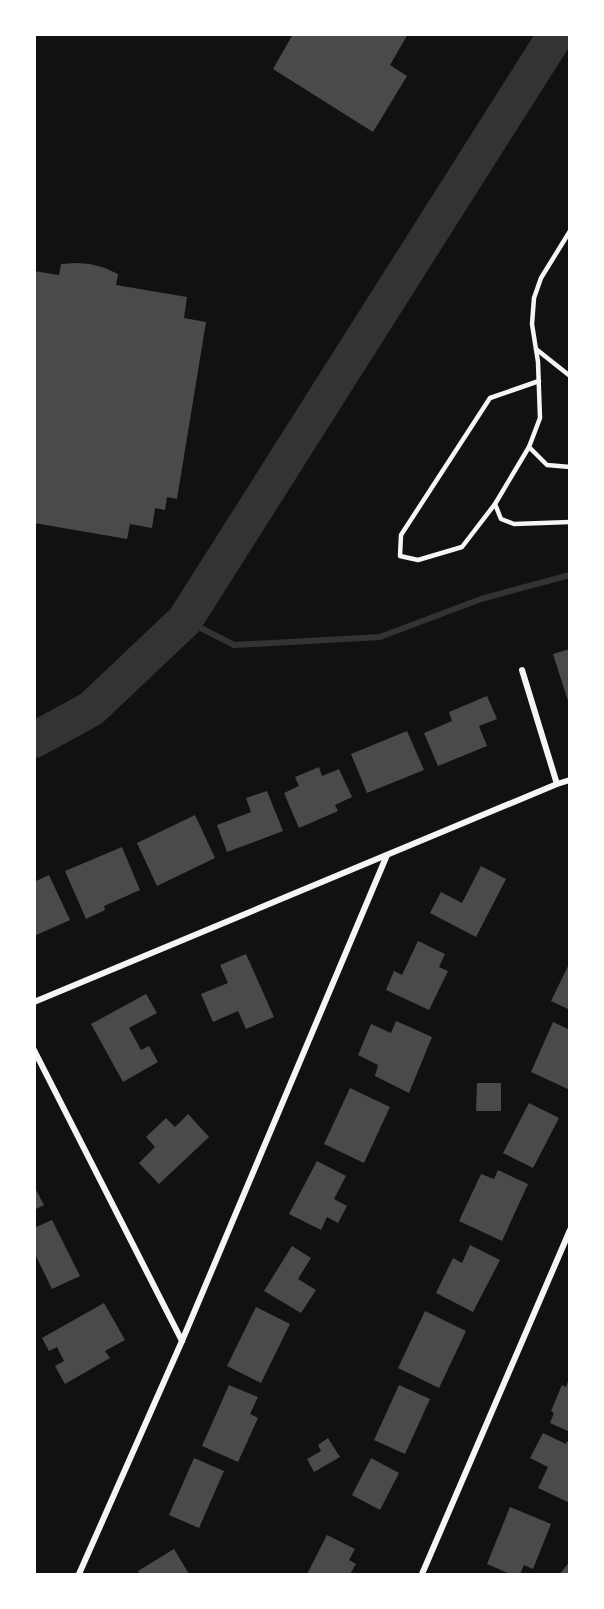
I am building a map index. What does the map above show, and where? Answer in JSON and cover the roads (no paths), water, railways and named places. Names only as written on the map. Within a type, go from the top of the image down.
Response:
[{"type":"street","points":[[522,670],[557,784]]},
{"type":"street","points":[[34,1002],[570,780]]},
{"type":"street","points":[[79,1575],[182,1341],[387,855]]},
{"type":"street","points":[[34,1050],[182,1341]]},
{"type":"street","points":[[422,1575],[570,1230]]},
{"type":"lane","points":[[539,381],[490,398],[401,535],[400,556],[418,560],[462,547],[495,504],[529,447],[540,418],[539,381],[532,324],[534,298],[541,278],[570,231]]},
{"type":"lane","points":[[536,349],[570,376]]},
{"type":"lane","points":[[529,447],[547,465],[570,467]]},
{"type":"lane","points":[[495,504],[501,519],[514,524],[570,522]]},
{"type":"waterway","points":[[34,740],[91,709],[185,620],[556,34]]},
{"type":"waterway","points":[[185,620],[234,645],[380,637],[481,599],[570,575]]}]
